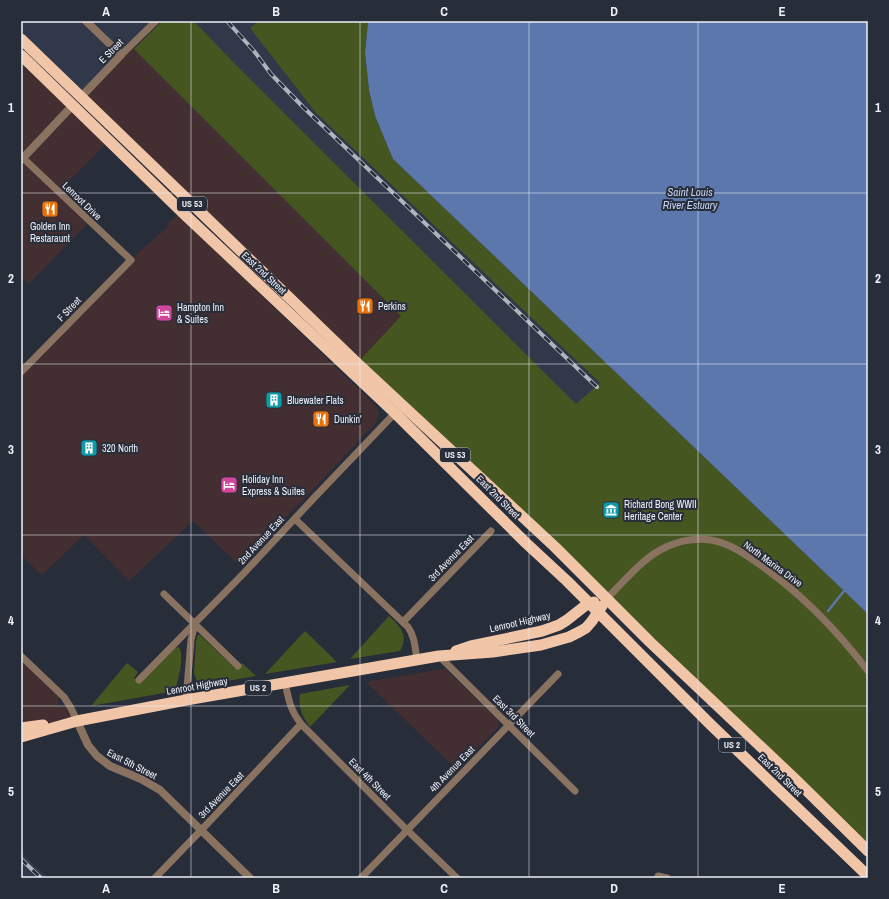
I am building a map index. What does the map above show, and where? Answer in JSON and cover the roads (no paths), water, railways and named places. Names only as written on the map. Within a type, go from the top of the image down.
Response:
[{"type":"highway","name":"East 2nd Street","points":[[21,39],[399,409],[526,543],[598,612],[710,724],[868,876]]},
{"type":"highway","name":"East 2nd Street","points":[[21,55],[182,212],[399,409],[549,542],[656,648],[796,780],[868,851]]},
{"type":"highway","name":"Lenroot Highway","points":[[439,656],[471,646],[542,631],[559,625],[589,604],[606,599]]},
{"type":"highway","name":"Lenroot Highway","points":[[21,737],[77,722],[186,700],[439,656],[514,650],[558,641],[586,628],[606,599]]},
{"type":"highway","name":"Lenroot Highway","points":[[21,728],[77,722]]},
{"type":"street","points":[[86,21],[120,55]]},
{"type":"street","name":"E Street","points":[[81,97],[120,55],[156,21]]},
{"type":"street","points":[[22,158],[73,105]]},
{"type":"street","name":"Lenroot Drive","points":[[22,158],[130,260]]},
{"type":"street","name":"F Street","points":[[21,372],[130,260]]},
{"type":"street","name":"2nd Avenue East","points":[[139,680],[250,567],[399,409]]},
{"type":"street","points":[[295,519],[408,627],[412,635],[417,660]]},
{"type":"street","name":"3rd Avenue East","points":[[403,622],[491,531]]},
{"type":"street","name":"North Marina Drive","points":[[606,599],[636,568],[657,552],[674,544],[690,540],[710,540],[734,548],[748,556],[800,596],[829,624],[868,670]]},
{"type":"street","points":[[164,594],[238,666]]},
{"type":"street","points":[[186,700],[191,640],[195,624]]},
{"type":"street","name":"East 5th Street","points":[[21,656],[64,697],[71,708],[88,745],[97,756],[110,766],[141,779],[160,790],[250,878]]},
{"type":"street","name":"East 3rd Street","points":[[439,656],[575,791]]},
{"type":"street","name":"4th Avenue East","points":[[361,878],[558,674]]},
{"type":"street","name":"East 4th Street","points":[[285,683],[292,710],[301,724],[457,878]]},
{"type":"street","name":"3rd Avenue East","points":[[154,878],[301,724]]},
{"type":"street","points":[[658,876],[667,878]]},
{"type":"water","name":"Saint Louis River Estuary","points":[[368,21],[868,21],[868,614],[393,159],[375,116],[369,90],[365,53]]},
{"type":"waterway","points":[[828,611],[844,591]]},
{"type":"railway","points":[[227,21],[254,51],[271,74],[303,107],[597,387]]},
{"type":"railway","points":[[21,859],[41,878]]},
{"type":"place","name":"Golden Inn Restaraunt","points":[[50,209]]},
{"type":"place","name":"Perkins","points":[[365,306]]},
{"type":"place","name":"Hampton Inn & Suites","points":[[164,313]]},
{"type":"place","name":"Bluewater Flats","points":[[274,400]]},
{"type":"place","name":"Dunkin'","points":[[321,419]]},
{"type":"place","name":"320 North","points":[[89,448]]},
{"type":"place","name":"Holiday Inn Express & Suites","points":[[229,485]]},
{"type":"place","name":"Richard Bong WWII Heritage Center","points":[[611,510]]}]
